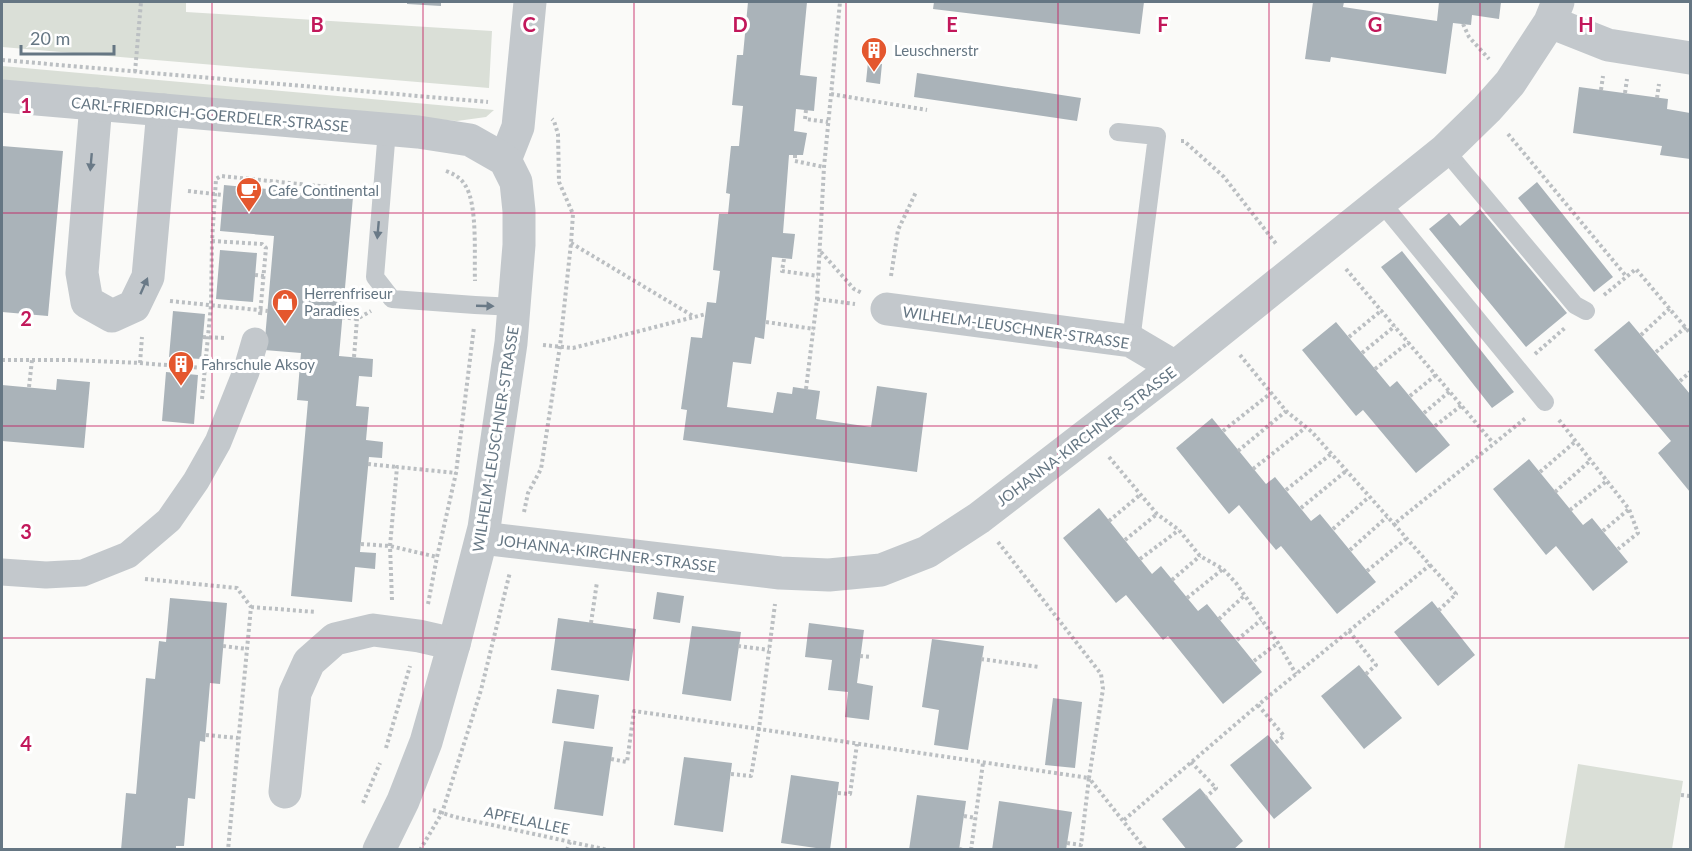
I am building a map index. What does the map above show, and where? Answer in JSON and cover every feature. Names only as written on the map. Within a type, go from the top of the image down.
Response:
[{"type":"street","points":[[402,131],[470,140],[505,160],[518,127],[530,2]]},
{"type":"street","points":[[1554,12],[1608,45],[1690,58]]},
{"type":"street","name":"JOHANNA-KIRCHNER-STRASSE","points":[[482,538],[780,573],[829,576],[882,570],[927,552],[980,518],[1175,367],[1445,150],[1510,83],[1554,12]]},
{"type":"street","name":"CARL-FRIEDRICH-GOERDELER-STRASSE","points":[[2,96],[402,131]]},
{"type":"street","points":[[96,104],[82,273],[87,302],[111,316],[134,306],[143,295],[148,277],[163,110]]},
{"type":"street","name":"WILHELM-LEUSCHNER-STRASSE","points":[[379,849],[403,801],[426,742],[482,538],[512,343],[519,245],[516,182],[505,160]]},
{"type":"street","name":"WILHELM-LEUSCHNER-STRASSE","points":[[887,309],[1131,341],[1175,367]]},
{"type":"street","points":[[2,572],[46,575],[84,573],[128,555],[169,520],[196,481],[218,442],[246,372],[255,341]]},
{"type":"street","points":[[285,792],[295,693],[309,662],[334,639],[373,630],[419,636],[454,644]]},
{"type":"lane","points":[[402,131],[381,192],[375,277],[392,298],[514,307]]},
{"type":"lane","points":[[1118,132],[1157,136],[1131,341]]},
{"type":"lane","points":[[1445,150],[1575,304],[1586,311]]},
{"type":"lane","points":[[1381,202],[1545,402]]},
{"type":"path","points":[[135,72],[141,2]]},
{"type":"path","points":[[806,388],[817,299],[824,167],[840,2]]},
{"type":"path","points":[[1463,24],[1469,37],[1510,83]]},
{"type":"path","points":[[2,60],[520,106]]},
{"type":"path","points":[[831,94],[927,110]]},
{"type":"path","points":[[1487,109],[1626,276],[1636,269],[1690,333]]},
{"type":"path","points":[[806,110],[805,118],[828,122]]},
{"type":"path","points":[[1157,136],[1184,141],[1224,177],[1296,270]]},
{"type":"path","points":[[795,155],[795,161],[824,167]]},
{"type":"path","points":[[385,751],[429,603],[456,473],[473,341],[475,305],[471,196],[465,184],[454,174],[439,168]]},
{"type":"path","points":[[202,400],[211,305],[216,179],[222,176],[381,192]]},
{"type":"path","points":[[887,309],[898,230],[916,192]]},
{"type":"path","points":[[215,194],[223,195]]},
{"type":"path","points":[[212,241],[262,244],[266,248],[261,310],[255,341]]},
{"type":"path","points":[[571,243],[693,316]]},
{"type":"path","points":[[1326,245],[1493,443]]},
{"type":"path","points":[[820,252],[854,288],[887,309]]},
{"type":"path","points":[[784,259],[782,272],[818,276]]},
{"type":"path","points":[[255,275],[264,276]]},
{"type":"path","points":[[140,363],[143,295],[268,311]]},
{"type":"path","points":[[817,299],[887,309]]},
{"type":"path","points":[[1641,335],[1670,309]]},
{"type":"path","points":[[1349,337],[1382,310]]},
{"type":"path","points":[[285,325],[286,312]]},
{"type":"path","points":[[560,346],[573,348],[706,314]]},
{"type":"path","points":[[342,317],[357,319],[354,357]]},
{"type":"path","points":[[766,322],[814,329]]},
{"type":"path","points":[[1362,353],[1395,326]]},
{"type":"path","points":[[1656,352],[1686,327]]},
{"type":"path","points":[[1221,330],[1286,411],[1312,432],[1456,594],[1439,610]]},
{"type":"path","points":[[1375,369],[1409,342]]},
{"type":"path","points":[[2,360],[140,363],[246,372]]},
{"type":"path","points":[[29,387],[32,360]]},
{"type":"path","points":[[1680,381],[1690,372]]},
{"type":"path","points":[[1410,396],[1436,375]]},
{"type":"path","points":[[1424,413],[1450,391]]},
{"type":"path","points":[[1223,431],[1271,393]]},
{"type":"path","points":[[1394,524],[1545,402],[1629,509],[1638,533],[1618,549]]},
{"type":"path","points":[[1435,426],[1462,405]]},
{"type":"path","points":[[1238,451],[1286,411]]},
{"type":"path","points":[[1253,469],[1305,428]]},
{"type":"path","points":[[1088,433],[1157,514],[1179,530],[1200,556],[1223,568],[1246,595],[1296,674]]},
{"type":"path","points":[[1540,472],[1576,441]]},
{"type":"path","points":[[1286,490],[1331,454]]},
{"type":"path","points":[[1555,492],[1591,460]]},
{"type":"path","points":[[368,464],[456,473]]},
{"type":"path","points":[[393,610],[390,546],[397,467]]},
{"type":"path","points":[[1300,508],[1346,471]]},
{"type":"path","points":[[1570,510],[1608,480]]},
{"type":"path","points":[[1109,521],[1142,495]]},
{"type":"path","points":[[1333,529],[1369,497]]},
{"type":"path","points":[[1603,531],[1629,509]]},
{"type":"path","points":[[1125,540],[1157,514]]},
{"type":"path","points":[[1350,550],[1387,517]]},
{"type":"path","points":[[980,518],[1101,674],[1103,689],[1081,845],[1067,843]]},
{"type":"path","points":[[1140,559],[1179,530]]},
{"type":"path","points":[[1367,571],[1406,539]]},
{"type":"path","points":[[361,544],[390,546],[437,557]]},
{"type":"path","points":[[591,622],[602,552]]},
{"type":"path","points":[[1172,580],[1200,556]]},
{"type":"path","points":[[1124,820],[1258,705],[1430,565]]},
{"type":"path","points":[[1187,598],[1223,568]]},
{"type":"path","points":[[731,774],[752,776],[780,573]]},
{"type":"path","points":[[143,579],[237,588],[251,607],[228,849]]},
{"type":"path","points":[[1220,620],[1246,595]]},
{"type":"path","points":[[1236,640],[1261,620]]},
{"type":"path","points":[[1349,631],[1376,665],[1366,674]]},
{"type":"path","points":[[1254,661],[1278,643]]},
{"type":"path","points":[[223,646],[247,649]]},
{"type":"path","points":[[738,646],[769,650]]},
{"type":"path","points":[[860,656],[871,657]]},
{"type":"path","points":[[981,659],[1039,667]]},
{"type":"path","points":[[1258,705],[1284,736],[1275,743]]},
{"type":"path","points":[[611,759],[627,762],[634,711],[1089,778],[1146,849]]},
{"type":"path","points":[[206,735],[238,738]]},
{"type":"path","points":[[838,793],[850,794],[857,744]]},
{"type":"path","points":[[1191,762],[1216,788],[1206,797]]},
{"type":"path","points":[[971,849],[983,763]]},
{"type":"path","points":[[1681,795],[1690,796]]},
{"type":"path","name":"APFELALLEE","points":[[420,849],[442,813],[608,849]]},
{"type":"path","points":[[964,816],[976,818]]},
{"type":"path","points":[[567,849],[570,842]]},
{"type":"shaded area","points":[[2,2],[186,2],[186,12],[492,31],[489,88],[2,47]]},
{"type":"shaded area","points":[[2,66],[494,110],[486,117],[457,121],[2,82]]},
{"type":"shaded area","points":[[1578,764],[1683,781],[1672,849],[1564,849]]},
{"type":"building","points":[[407,2],[441,2],[441,6],[407,4]]},
{"type":"building","points":[[748,2],[807,2],[800,75],[817,77],[814,111],[796,109],[794,131],[807,133],[803,155],[789,155],[783,233],[795,234],[792,259],[772,257],[764,339],[755,337],[751,364],[733,362],[727,407],[773,413],[777,392],[792,394],[793,387],[820,391],[816,419],[871,427],[877,386],[927,393],[917,472],[683,440],[687,410],[681,409],[691,337],[702,338],[707,302],[716,303],[720,271],[713,270],[719,214],[728,214],[730,194],[726,193],[731,146],[739,146],[743,106],[732,105],[737,55],[743,55]]},
{"type":"building","points":[[934,2],[1144,2],[1140,34],[933,9]]},
{"type":"building","points":[[1313,2],[1344,2],[1343,7],[1437,21],[1439,2],[1501,2],[1499,19],[1472,15],[1471,25],[1453,23],[1446,74],[1331,57],[1330,62],[1305,59]]},
{"type":"building","name":"Leuschnerstr","points":[[868,62],[882,64],[880,84],[866,82]]},
{"type":"building","points":[[917,73],[1081,98],[1077,121],[914,97]]},
{"type":"building","points":[[1579,87],[1668,99],[1667,109],[1690,113],[1690,159],[1660,155],[1662,146],[1573,133]]},
{"type":"building","points":[[2,146],[63,151],[48,316],[2,312]]},
{"type":"building","points":[[1537,182],[1613,277],[1594,292],[1518,198]]},
{"type":"building","points":[[224,185],[353,197],[339,356],[373,359],[372,377],[359,376],[356,406],[369,407],[366,440],[383,442],[382,458],[369,457],[360,552],[376,553],[375,569],[355,567],[352,602],[291,596],[308,401],[297,400],[301,353],[264,350],[274,236],[220,231]]},
{"type":"building","points":[[1480,209],[1567,313],[1526,347],[1429,229],[1449,213],[1460,226]]},
{"type":"building","points":[[220,250],[257,253],[253,302],[216,299]]},
{"type":"building","points":[[1402,251],[1514,392],[1492,408],[1381,267]]},
{"type":"building","points":[[173,311],[205,314],[201,359],[169,357]]},
{"type":"building","points":[[1629,321],[1690,394],[1690,492],[1658,453],[1671,441],[1594,350]]},
{"type":"building","points":[[1336,322],[1390,387],[1397,381],[1450,445],[1416,473],[1363,410],[1356,416],[1302,350]]},
{"type":"building","name":"Fahrschule Aksoy","points":[[166,372],[198,375],[194,424],[162,421]]},
{"type":"building","points":[[57,379],[90,382],[84,448],[2,441],[2,385],[56,390]]},
{"type":"building","points":[[1212,418],[1266,484],[1275,477],[1311,521],[1320,514],[1376,582],[1337,614],[1281,546],[1276,550],[1239,505],[1229,514],[1176,448]]},
{"type":"building","points":[[1529,459],[1583,525],[1592,518],[1628,562],[1593,591],[1556,546],[1546,555],[1493,489]]},
{"type":"building","points":[[1099,508],[1152,574],[1161,566],[1198,611],[1207,604],[1262,672],[1223,704],[1168,636],[1163,640],[1126,595],[1116,603],[1063,538]]},
{"type":"building","points":[[657,592],[684,596],[680,623],[653,619]]},
{"type":"building","points":[[170,598],[227,603],[220,684],[210,683],[205,742],[200,741],[195,799],[188,798],[184,846],[176,846],[176,850],[121,850],[126,793],[136,794],[146,678],[155,679],[159,641],[166,642]]},
{"type":"building","points":[[1432,601],[1475,655],[1438,686],[1394,632]]},
{"type":"building","points":[[558,618],[636,629],[629,681],[551,670]]},
{"type":"building","points":[[809,623],[864,630],[857,683],[873,686],[869,720],[845,717],[848,692],[828,690],[832,660],[805,657]]},
{"type":"building","points":[[692,626],[741,632],[731,701],[682,694]]},
{"type":"building","points":[[932,639],[984,646],[968,750],[934,745],[939,710],[922,707]]},
{"type":"building","points":[[1359,665],[1402,718],[1364,749],[1321,696]]},
{"type":"building","points":[[557,689],[599,695],[594,729],[552,723]]},
{"type":"building","points":[[1053,698],[1082,702],[1075,768],[1045,765]]},
{"type":"building","points":[[1268,735],[1312,788],[1274,819],[1230,765]]},
{"type":"building","points":[[564,741],[613,747],[603,816],[554,809]]},
{"type":"building","points":[[684,757],[732,763],[723,832],[674,825]]},
{"type":"building","points":[[791,775],[839,782],[830,850],[781,843]]},
{"type":"building","points":[[1200,788],[1243,841],[1233,850],[1187,850],[1162,819]]},
{"type":"building","points":[[917,795],[966,801],[959,850],[909,850]]},
{"type":"building","points":[[999,801],[1072,812],[1066,850],[992,850]]},
{"type":"place","name":"Leuschnerstr","points":[[874,73]]},
{"type":"place","name":"Cafe Continental","points":[[249,213]]},
{"type":"place","name":"Herrenfriseur Paradies","points":[[285,325]]},
{"type":"place","name":"Fahrschule Aksoy","points":[[181,387]]}]
